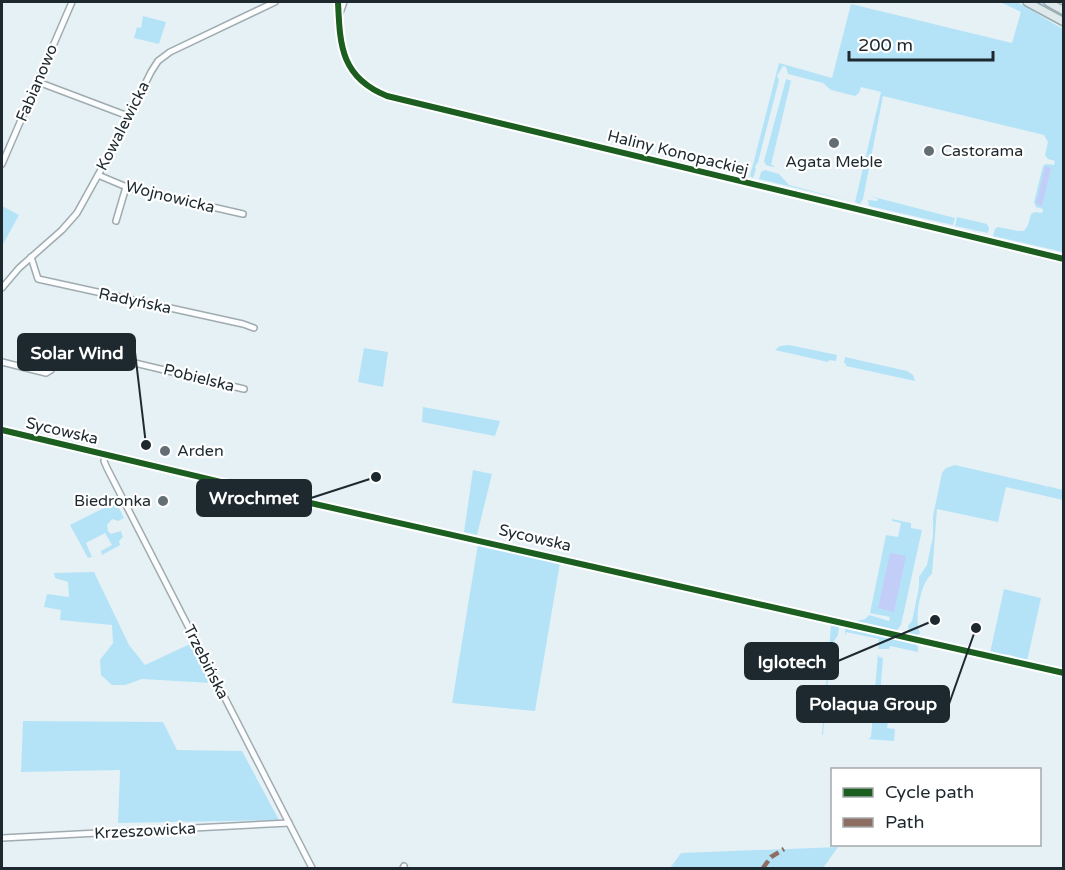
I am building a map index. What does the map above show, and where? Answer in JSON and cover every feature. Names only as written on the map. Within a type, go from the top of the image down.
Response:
[{"type":"main road","points":[[1028,2],[1064,22]]},
{"type":"main road","points":[[1048,2],[1064,11]]},
{"type":"street","name":"Fabianowo","points":[[2,164],[72,2]]},
{"type":"street","name":"Kowalewicka","points":[[2,288],[19,268],[69,223],[83,204],[150,72],[163,57],[273,2]]},
{"type":"street","name":"Haliny Konopackiej","points":[[338,2],[340,41],[351,69],[372,89],[394,98],[1064,259]]},
{"type":"street","name":"Haliny Konopackiej","points":[[340,13],[344,2]]},
{"type":"street","points":[[38,82],[128,117]]},
{"type":"street","name":"Wojnowicka","points":[[98,175],[126,187],[243,214]]},
{"type":"street","points":[[116,221],[126,187]]},
{"type":"street","name":"Radyńska","points":[[31,257],[38,279],[254,328]]},
{"type":"street","name":"Pobielska","points":[[2,363],[50,372],[52,348],[59,345],[244,389]]},
{"type":"street","name":"Sycowska","points":[[2,430],[1064,673]]},
{"type":"street","name":"Trzebińska","points":[[105,455],[104,461],[312,868]]},
{"type":"street","name":"Krzeszowicka","points":[[2,838],[289,823]]},
{"type":"shaded area","points":[[1000,2],[1017,2],[1063,29],[1063,252],[993,236],[998,227],[1024,231],[1031,214],[1042,213],[1043,209],[1036,207],[1034,202],[1043,166],[1054,165],[1055,161],[1048,159],[1045,155],[1048,142],[1044,135],[883,96],[863,199],[860,204],[855,202],[881,92],[861,87],[855,96],[831,90],[823,83],[788,74],[786,67],[783,66],[777,76],[779,80],[756,169],[753,178],[750,176],[779,63],[832,78],[851,4],[1012,43],[1021,12]]},
{"type":"shaded area","points":[[143,16],[166,22],[159,44],[134,38],[137,27],[141,28]]},
{"type":"shaded area","points":[[786,79],[795,82],[791,81],[771,165],[775,166],[773,167],[766,165],[764,161]]},
{"type":"shaded area","points":[[1045,166],[1051,168],[1042,206],[1036,204]]},
{"type":"shaded area","points":[[765,170],[779,174],[789,185],[850,201],[759,179],[761,172]]},
{"type":"shaded area","points":[[870,196],[955,218],[953,225],[869,206],[868,200],[877,201],[878,199]]},
{"type":"shaded area","points":[[2,206],[19,215],[2,246]]},
{"type":"shaded area","points":[[957,217],[987,224],[988,233],[955,226]]},
{"type":"shaded area","points":[[789,345],[837,355],[836,361],[829,360],[828,362],[775,350],[780,346]]},
{"type":"shaded area","points":[[364,348],[388,352],[383,387],[358,382]]},
{"type":"shaded area","points":[[845,357],[907,371],[913,375],[915,381],[846,366]]},
{"type":"shaded area","points":[[423,407],[500,421],[495,436],[422,422]]},
{"type":"shaded area","points":[[955,465],[1046,486],[1046,490],[1047,486],[1063,490],[1063,500],[1006,487],[998,522],[937,509],[932,574],[921,593],[918,620],[920,633],[916,637],[909,633],[908,626],[912,621],[919,577],[927,565],[933,536],[933,516],[942,473],[946,468]]},
{"type":"shaded area","points":[[473,470],[492,474],[477,535],[464,532]]},
{"type":"shaded area","points":[[116,502],[124,518],[118,521],[112,519],[107,525],[111,534],[121,531],[123,537],[119,541],[120,545],[102,555],[101,551],[112,545],[105,533],[86,543],[92,557],[88,558],[70,525]]},
{"type":"shaded area","points":[[892,519],[911,523],[911,528],[922,530],[901,625],[897,630],[857,621],[869,615],[889,621],[890,617],[870,613],[886,535],[898,537],[901,523],[892,521]]},
{"type":"shaded area","points":[[478,544],[560,563],[535,711],[452,703]]},
{"type":"shaded area","points":[[890,553],[906,556],[894,612],[878,608]]},
{"type":"shaded area","points":[[94,572],[129,645],[145,665],[190,644],[210,683],[142,679],[125,685],[112,685],[101,675],[100,660],[113,643],[112,625],[60,620],[61,610],[44,607],[47,594],[69,597],[68,582],[55,578],[54,573]]},
{"type":"shaded area","points":[[1004,589],[1041,598],[1027,661],[1010,655],[990,653]]},
{"type":"shaded area","points":[[824,621],[835,623],[839,627],[838,635],[831,645],[822,735],[831,626]]},
{"type":"shaded area","points":[[848,627],[915,642],[918,652],[890,646],[889,649],[878,649],[879,639],[846,632],[845,637],[845,630]]},
{"type":"shaded area","points":[[878,654],[883,658],[878,721],[888,722],[887,728],[895,729],[894,741],[868,739],[871,737]]},
{"type":"shaded area","points":[[23,721],[163,722],[177,750],[242,751],[279,820],[118,823],[120,770],[21,772]]},
{"type":"shaded area","points":[[838,847],[823,868],[670,868],[681,853]]},
{"type":"waterway","points":[[1039,2],[1064,17]]},
{"type":"marked path","points":[[763,868],[771,857],[784,849]]},
{"type":"cycle path","points":[[338,2],[342,45],[351,69],[371,88],[387,96],[1064,259]]},
{"type":"cycle path","points":[[2,430],[297,500],[1064,673]]},
{"type":"place","name":"Agata Meble","points":[[834,143]]},
{"type":"place","name":"Castorama","points":[[929,151]]},
{"type":"place","name":"Solar Wind","points":[[146,445]]},
{"type":"place","name":"Arden","points":[[165,451]]},
{"type":"place","name":"Wrochmet","points":[[376,477]]},
{"type":"place","name":"Biedronka","points":[[163,501]]},
{"type":"place","name":"Iglotech","points":[[935,620]]},
{"type":"place","name":"Polaqua Group","points":[[976,628]]}]
